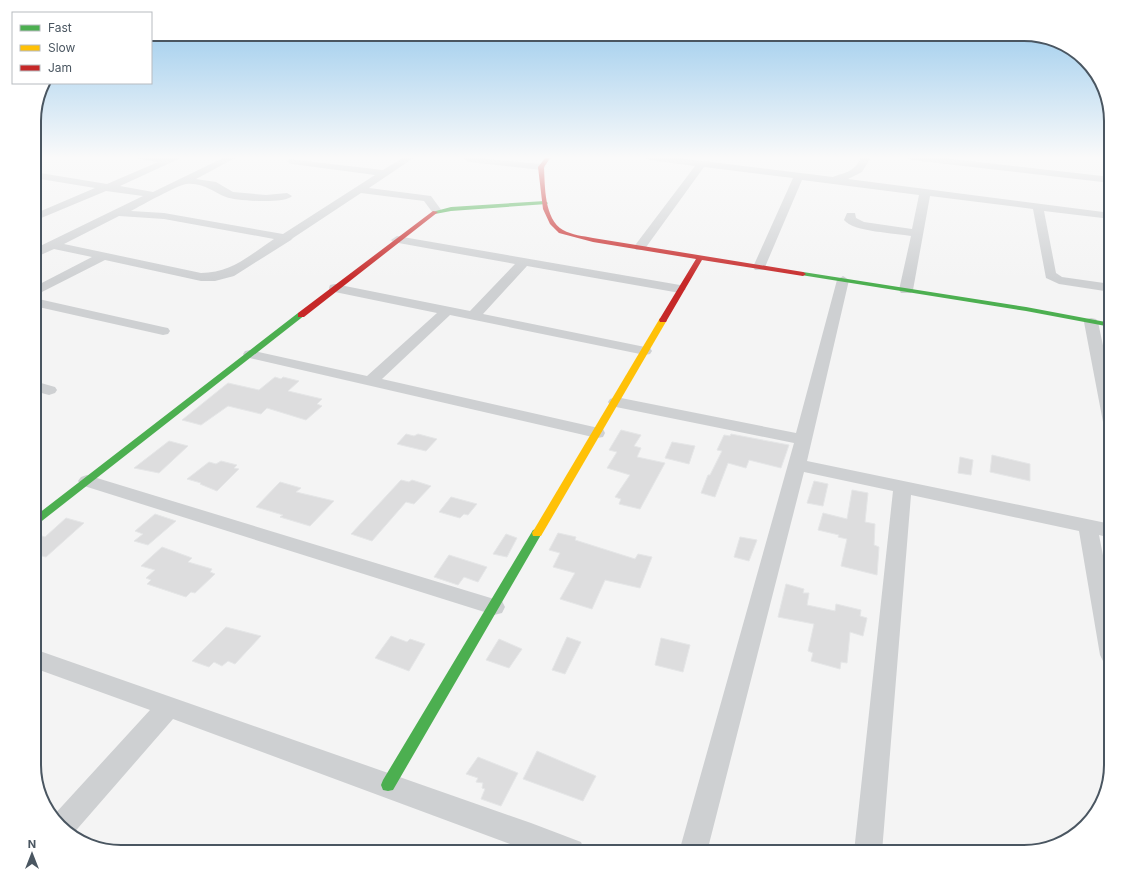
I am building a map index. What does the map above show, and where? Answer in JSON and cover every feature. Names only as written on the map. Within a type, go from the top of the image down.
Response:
[{"type":"street","points":[[41,215],[80,198]]},
{"type":"street","points":[[41,251],[146,198]]},
{"type":"street","points":[[53,245],[105,255],[201,277],[215,277],[230,273],[287,238],[346,198]]},
{"type":"street","points":[[427,198],[437,212]]},
{"type":"street","points":[[544,198],[549,217],[556,228],[570,234],[593,240],[906,290],[1104,324]]},
{"type":"street","points":[[640,247],[676,198]]},
{"type":"street","points":[[758,266],[788,198]]},
{"type":"street","points":[[906,290],[924,198]]},
{"type":"street","points":[[973,198],[1104,215]]},
{"type":"street","points":[[41,517],[427,217],[437,212],[545,203]]},
{"type":"street","points":[[1038,207],[1050,275],[1059,280],[1104,287]]},
{"type":"street","points":[[118,213],[164,216],[287,238]]},
{"type":"street","points":[[851,214],[850,220],[858,223],[917,233]]},
{"type":"street","points":[[397,240],[680,290]]},
{"type":"street","points":[[41,288],[105,255]]},
{"type":"street","points":[[388,785],[616,402],[644,351],[700,257]]},
{"type":"street","points":[[473,316],[524,262]]},
{"type":"street","points":[[695,845],[804,440],[843,280]]},
{"type":"street","points":[[335,288],[644,351]]},
{"type":"street","points":[[41,304],[163,331]]},
{"type":"street","points":[[371,381],[447,311]]},
{"type":"street","points":[[1091,322],[1104,387]]},
{"type":"street","points":[[250,354],[597,433]]},
{"type":"street","points":[[616,402],[804,440]]},
{"type":"street","points":[[797,465],[1104,529]]},
{"type":"street","points":[[87,481],[494,607]]},
{"type":"street","points":[[869,845],[903,487]]},
{"type":"street","points":[[1088,526],[1104,616]]},
{"type":"street","points":[[41,661],[388,785],[527,844]]},
{"type":"street","points":[[65,822],[168,707]]},
{"type":"building","points":[[275,377],[281,379],[283,377],[299,381],[288,391],[322,399],[317,404],[322,406],[306,420],[267,408],[261,414],[228,406],[201,425],[182,420],[228,383],[259,390]]},
{"type":"building","points":[[621,430],[641,435],[634,446],[641,448],[637,457],[665,463],[640,509],[619,504],[621,499],[615,497],[630,475],[607,468],[617,452],[609,450]]},
{"type":"building","points":[[406,434],[414,436],[418,434],[437,439],[426,451],[397,444]]},
{"type":"building","points":[[731,434],[789,445],[781,468],[749,460],[746,468],[728,463],[715,497],[701,493],[708,475],[710,475],[722,451],[717,450],[724,435],[730,436]]},
{"type":"building","points":[[169,441],[188,446],[159,473],[134,468]]},
{"type":"building","points":[[672,442],[695,446],[689,464],[665,458]]},
{"type":"building","points":[[992,455],[1030,464],[1030,481],[990,472]]},
{"type":"building","points":[[960,457],[973,460],[971,475],[958,473]]},
{"type":"building","points":[[221,461],[237,465],[234,468],[239,469],[217,491],[200,484],[201,483],[187,479],[209,462],[216,464]]},
{"type":"building","points":[[401,480],[409,482],[412,480],[431,486],[414,504],[406,502],[372,541],[351,534]]},
{"type":"building","points":[[814,481],[828,484],[823,506],[807,503]]},
{"type":"building","points":[[280,482],[301,488],[296,492],[334,501],[310,526],[280,517],[283,515],[256,507]]},
{"type":"building","points":[[852,490],[868,493],[865,522],[875,524],[874,545],[879,547],[877,575],[841,566],[847,539],[838,537],[839,535],[818,530],[823,513],[847,519]]},
{"type":"building","points":[[451,497],[477,504],[468,515],[464,514],[460,518],[439,512]]},
{"type":"building","points":[[155,514],[176,521],[148,545],[134,541],[143,534],[135,531]]},
{"type":"building","points":[[66,518],[84,523],[46,557],[41,556],[41,536],[45,537]]},
{"type":"building","points":[[558,533],[576,537],[575,540],[635,559],[638,554],[652,557],[640,588],[605,580],[592,609],[560,599],[575,573],[553,567],[560,553],[549,550]]},
{"type":"building","points":[[506,534],[517,538],[507,557],[493,554]]},
{"type":"building","points":[[740,537],[757,540],[749,561],[734,557]]},
{"type":"building","points":[[162,547],[192,558],[188,562],[212,569],[210,572],[215,574],[195,593],[191,592],[186,597],[147,584],[151,580],[146,578],[155,570],[141,566]]},
{"type":"building","points":[[449,555],[487,567],[478,582],[464,577],[458,585],[434,577]]},
{"type":"building","points":[[786,584],[804,589],[803,593],[809,593],[807,605],[835,611],[836,604],[861,610],[860,616],[867,618],[863,636],[850,632],[847,663],[841,662],[840,669],[811,661],[813,653],[808,651],[814,624],[778,617]]},
{"type":"building","points":[[226,627],[261,636],[235,664],[228,661],[222,666],[214,662],[209,667],[192,661]]},
{"type":"building","points":[[391,636],[407,642],[410,639],[425,644],[409,671],[375,658]]},
{"type":"building","points":[[567,637],[581,642],[565,674],[552,670]]},
{"type":"building","points":[[661,638],[690,645],[683,672],[655,665]]},
{"type":"building","points":[[499,639],[522,649],[509,668],[486,660]]},
{"type":"building","points":[[537,751],[596,776],[583,801],[523,779]]},
{"type":"building","points":[[478,757],[518,773],[501,806],[481,799],[485,789],[482,788],[483,783],[476,782],[478,778],[466,774]]},
{"type":"traffic: fast","points":[[435,212],[451,209],[545,203]]},
{"type":"traffic: fast","points":[[803,274],[1026,309],[1104,324]]},
{"type":"traffic: fast","points":[[41,517],[301,315]]},
{"type":"traffic: fast","points":[[388,785],[537,533]]},
{"type":"traffic: slow","points":[[537,533],[663,320]]},
{"type":"traffic: jam","points":[[544,198],[546,209],[553,224],[558,229],[575,236],[803,274]]},
{"type":"traffic: jam","points":[[301,315],[435,212]]},
{"type":"traffic: jam","points":[[663,320],[700,257]]}]
